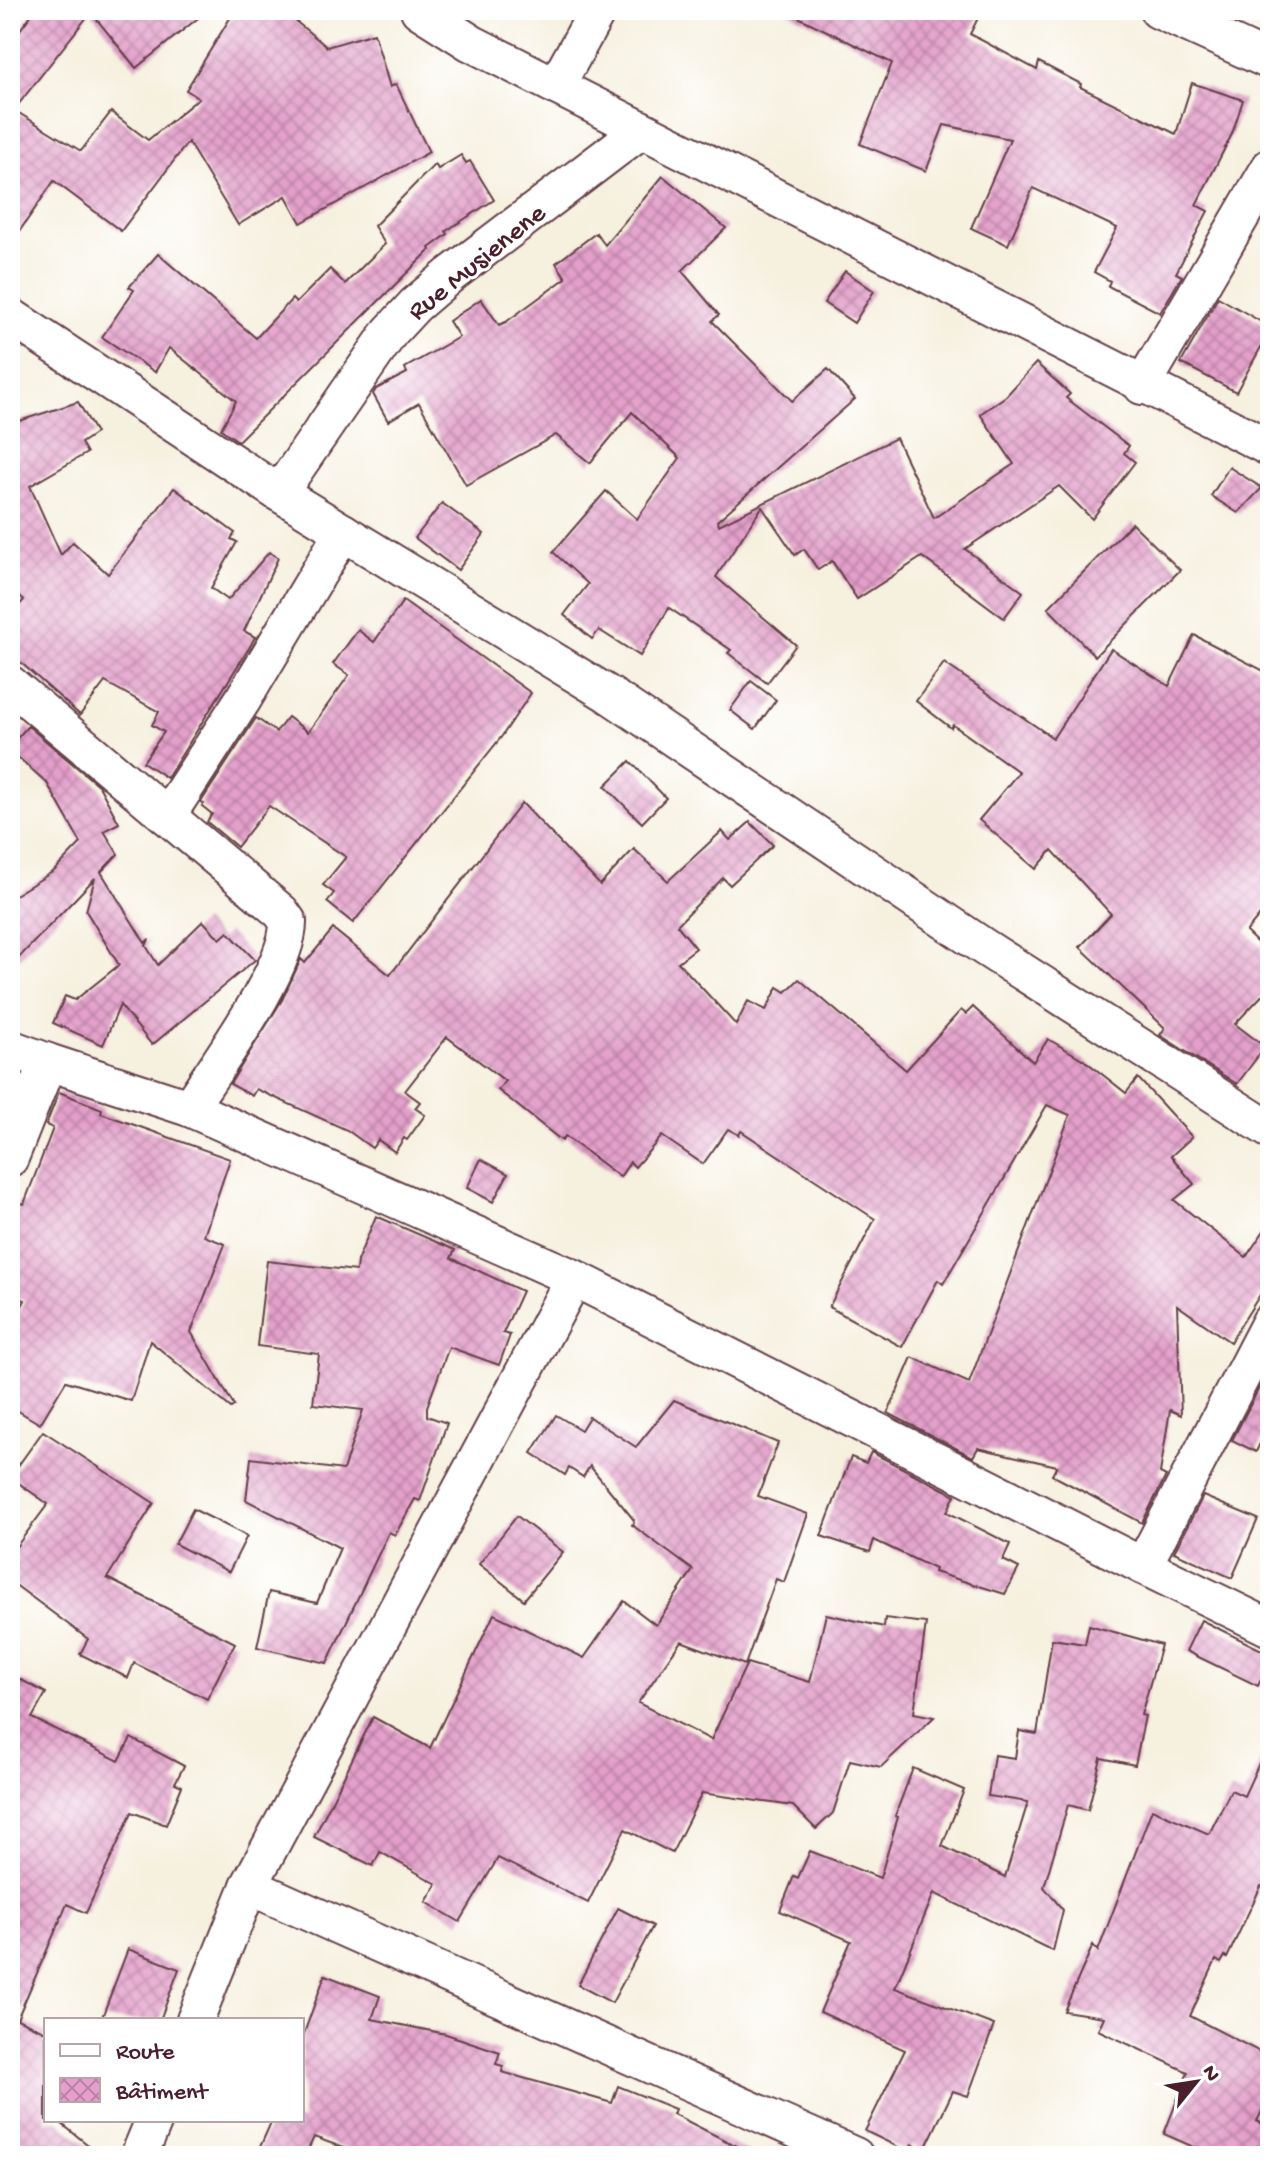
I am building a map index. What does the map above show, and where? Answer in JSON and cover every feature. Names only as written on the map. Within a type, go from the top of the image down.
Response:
[{"type":"street","points":[[419,10],[471,43],[1142,386],[1270,448]]},
{"type":"street","points":[[556,86],[598,10]]},
{"type":"street","points":[[1158,10],[1270,61]]},
{"type":"street","name":"Rue Musienene","points":[[279,493],[390,332],[415,305],[641,130]]},
{"type":"street","points":[[1142,386],[1270,167]]},
{"type":"street","points":[[10,316],[279,493],[608,694],[984,947],[1270,1130]]},
{"type":"street","points":[[167,816],[242,701],[343,532]]},
{"type":"street","points":[[10,684],[281,912],[288,922],[283,949],[271,978],[189,1108]]},
{"type":"street","points":[[10,1048],[189,1108],[574,1278],[1270,1628]]},
{"type":"street","points":[[10,1158],[48,1062]]},
{"type":"street","points":[[196,2018],[249,1886],[574,1278]]},
{"type":"street","points":[[1143,1566],[1270,1322]]},
{"type":"street","points":[[249,1886],[855,2156]]},
{"type":"street","points":[[139,2156],[153,2122]]},
{"type":"building","points":[[35,10],[208,10],[136,68],[91,12],[14,110],[81,151],[111,112],[148,140],[199,98],[186,90],[235,10],[282,10],[327,47],[374,33],[390,87],[396,84],[429,152],[301,223],[286,196],[238,225],[188,142],[121,231],[54,181],[10,245],[10,43]]},
{"type":"building","points":[[784,10],[982,10],[970,34],[1037,70],[1039,62],[1081,84],[1080,87],[1176,134],[1192,83],[1243,100],[1232,134],[1196,205],[1208,211],[1176,273],[1182,276],[1160,313],[1108,286],[1110,281],[1094,272],[1117,228],[1033,188],[1008,245],[971,228],[1010,139],[944,125],[926,171],[860,144],[892,63]]},
{"type":"building","points":[[461,155],[466,163],[470,161],[494,200],[446,231],[448,234],[429,248],[238,441],[221,429],[236,401],[169,348],[155,372],[102,337],[134,290],[129,287],[158,254],[256,338],[292,299],[296,303],[330,269],[345,284],[385,244],[374,226],[435,164],[438,169]]},
{"type":"building","points":[[663,176],[726,228],[682,271],[719,315],[712,321],[792,401],[828,369],[855,399],[717,521],[719,525],[896,438],[934,518],[1014,464],[980,414],[1006,396],[1036,363],[1070,394],[1066,398],[1129,446],[1124,453],[1135,462],[1092,519],[1059,486],[965,549],[1023,592],[1004,618],[922,557],[857,599],[832,561],[818,570],[804,549],[795,555],[762,507],[716,577],[796,645],[767,683],[728,653],[731,650],[669,608],[640,656],[599,630],[592,639],[564,615],[588,584],[553,552],[606,491],[637,519],[680,458],[632,412],[590,463],[556,435],[466,485],[419,403],[388,421],[373,394],[376,389],[407,373],[405,368],[459,337],[449,321],[481,299],[499,325],[506,322],[566,278],[556,263],[596,233],[605,245]]},
{"type":"building","points":[[845,271],[874,291],[854,323],[824,303]]},
{"type":"building","points":[[1218,297],[1270,327],[1236,392],[1181,363]]},
{"type":"building","points":[[78,402],[96,433],[81,443],[87,453],[30,486],[61,555],[73,542],[108,574],[174,488],[235,533],[231,539],[237,542],[211,588],[228,600],[269,552],[278,558],[244,631],[255,637],[167,778],[143,762],[164,732],[152,725],[159,712],[105,682],[80,715],[10,653],[10,615],[24,600],[10,588],[10,424]]},
{"type":"building","points":[[1229,467],[1262,488],[1238,513],[1211,496]]},
{"type":"building","points":[[442,503],[484,534],[458,570],[415,538]]},
{"type":"building","points":[[1132,523],[1180,570],[1095,656],[1048,608]]},
{"type":"building","points":[[403,601],[531,693],[502,736],[353,923],[327,902],[334,893],[323,885],[346,857],[269,806],[237,847],[207,822],[212,814],[201,802],[256,718],[276,732],[288,717],[308,732],[349,675],[333,664],[358,630],[374,642]]},
{"type":"building","points":[[1194,635],[1270,674],[1270,903],[1246,932],[1270,955],[1270,987],[1235,1024],[1265,1047],[1237,1084],[1160,1035],[1165,1028],[1080,947],[1111,914],[1052,850],[1036,869],[979,820],[1019,772],[916,701],[944,663],[1053,738],[1111,649],[1169,686]]},
{"type":"building","points":[[751,681],[776,700],[755,729],[730,710]]},
{"type":"building","points":[[28,726],[99,786],[119,823],[104,831],[118,854],[101,872],[145,943],[149,939],[146,946],[158,965],[203,921],[220,939],[228,932],[255,960],[152,1045],[120,1005],[103,1045],[53,1023],[65,996],[75,1000],[119,965],[86,911],[95,878],[10,967],[10,898],[54,871],[81,843],[47,783],[10,750]]},
{"type":"building","points":[[630,761],[666,798],[642,823],[605,786]]},
{"type":"building","points":[[522,803],[600,885],[634,849],[668,881],[722,831],[730,840],[750,822],[773,845],[730,885],[723,878],[677,925],[696,948],[678,962],[736,1025],[748,1001],[766,1010],[778,987],[786,992],[799,979],[906,1070],[961,1010],[966,1014],[973,1007],[1033,1062],[1048,1039],[1084,1060],[1126,1093],[1138,1078],[1192,1137],[1171,1156],[1194,1184],[1174,1200],[1246,1257],[1270,1222],[1270,1279],[1230,1342],[1177,1305],[1181,1415],[1170,1410],[1160,1473],[1166,1476],[1142,1523],[1052,1475],[1057,1466],[978,1448],[973,1457],[888,1413],[912,1357],[969,1383],[1070,1115],[1047,1105],[943,1284],[938,1280],[902,1347],[829,1307],[875,1219],[741,1131],[739,1135],[728,1129],[703,1164],[662,1136],[635,1167],[630,1162],[620,1177],[565,1136],[562,1141],[498,1090],[505,1081],[447,1037],[405,1091],[420,1102],[415,1108],[425,1115],[395,1152],[378,1140],[372,1148],[347,1130],[256,1089],[252,1096],[230,1084],[282,1000],[301,959],[305,963],[333,929],[390,975]]},
{"type":"building","points":[[59,1092],[102,1109],[101,1113],[230,1159],[204,1236],[225,1244],[191,1332],[234,1406],[231,1408],[150,1341],[131,1401],[66,1381],[40,1424],[10,1406],[10,1329],[25,1300],[10,1295],[10,1229],[19,1202],[24,1204],[53,1128],[46,1125]]},
{"type":"building","points":[[481,1159],[508,1174],[493,1202],[467,1188]]},
{"type":"building","points":[[376,1216],[455,1250],[451,1258],[522,1291],[503,1333],[510,1335],[499,1365],[449,1347],[427,1407],[427,1416],[447,1423],[420,1501],[415,1499],[395,1535],[389,1532],[327,1663],[257,1647],[269,1592],[317,1603],[340,1548],[246,1500],[251,1458],[343,1470],[363,1410],[313,1404],[319,1354],[257,1346],[267,1261],[356,1271],[357,1261]]},
{"type":"building","points":[[1270,1367],[1270,1422],[1256,1452],[1232,1440]]},
{"type":"building","points":[[674,1400],[778,1443],[758,1496],[808,1514],[784,1582],[776,1579],[745,1665],[681,1641],[638,1703],[711,1740],[747,1663],[810,1682],[826,1614],[884,1627],[885,1618],[926,1623],[914,1713],[934,1717],[881,1767],[850,1760],[833,1813],[816,1829],[793,1806],[702,1793],[672,1853],[625,1829],[588,1903],[498,1858],[460,1922],[426,1902],[437,1884],[380,1852],[373,1866],[314,1837],[373,1717],[430,1748],[494,1614],[584,1658],[624,1601],[656,1625],[693,1570],[632,1525],[634,1520],[590,1466],[583,1477],[569,1468],[565,1475],[532,1453],[556,1415],[581,1430],[589,1417],[636,1447]]},
{"type":"building","points":[[43,1431],[154,1503],[107,1578],[235,1643],[207,1699],[134,1663],[128,1678],[80,1654],[88,1639],[10,1581],[10,1555],[48,1504],[10,1477]]},
{"type":"building","points":[[871,1452],[955,1495],[947,1512],[1010,1544],[1003,1560],[1019,1568],[1005,1594],[934,1572],[935,1569],[874,1540],[870,1552],[821,1536],[851,1457],[866,1463]]},
{"type":"building","points":[[1203,1496],[1258,1519],[1232,1578],[1174,1552]]},
{"type":"building","points":[[193,1509],[247,1536],[229,1572],[175,1544]]},
{"type":"building","points":[[517,1516],[563,1552],[524,1600],[479,1564]]},
{"type":"building","points":[[1201,1620],[1270,1654],[1270,1661],[1258,1686],[1186,1651]]},
{"type":"building","points":[[1089,1625],[1161,1645],[1141,1715],[1145,1716],[1135,1765],[1101,1758],[1088,1810],[1068,1805],[1044,1887],[1063,1910],[1053,1951],[934,1893],[895,1988],[994,2025],[968,2096],[953,2091],[924,2151],[912,2144],[908,2152],[865,2131],[905,2050],[820,2012],[851,1941],[780,1911],[794,1876],[798,1878],[810,1851],[880,1878],[898,1817],[895,1816],[913,1768],[964,1790],[942,1846],[1005,1877],[1028,1802],[988,1796],[994,1755],[1015,1758],[1019,1731],[1037,1734],[1052,1639],[1085,1644]]},
{"type":"building","points":[[10,1674],[46,1693],[32,1718],[119,1761],[131,1738],[184,1766],[175,1783],[182,1786],[166,1825],[132,1812],[86,1913],[67,1904],[17,2019],[44,2031],[44,2122],[60,2122],[102,2156],[10,2156]]},
{"type":"building","points":[[1270,1739],[1270,1890],[1261,1886],[1227,1958],[1225,1956],[1221,1963],[1216,1960],[1190,2016],[1270,2057],[1270,2095],[1257,2121],[1270,2128],[1258,2156],[1214,2156],[1164,2134],[1188,2072],[1098,2030],[1104,2017],[1064,2011],[1093,1945],[1098,1951],[1152,1809],[1209,1834],[1231,1790],[1244,1796]]},
{"type":"building","points":[[618,1908],[653,1926],[612,2003],[578,1985]]},
{"type":"building","points":[[128,1949],[179,1969],[161,2018],[102,2018]]},
{"type":"building","points":[[325,1975],[380,1996],[372,2019],[446,2034],[500,2052],[496,2064],[503,2066],[502,2072],[612,2103],[618,2086],[675,2109],[673,2114],[756,2156],[366,2156],[314,2137],[305,2156],[256,2156],[271,2122],[304,2122],[304,2033]]}]
